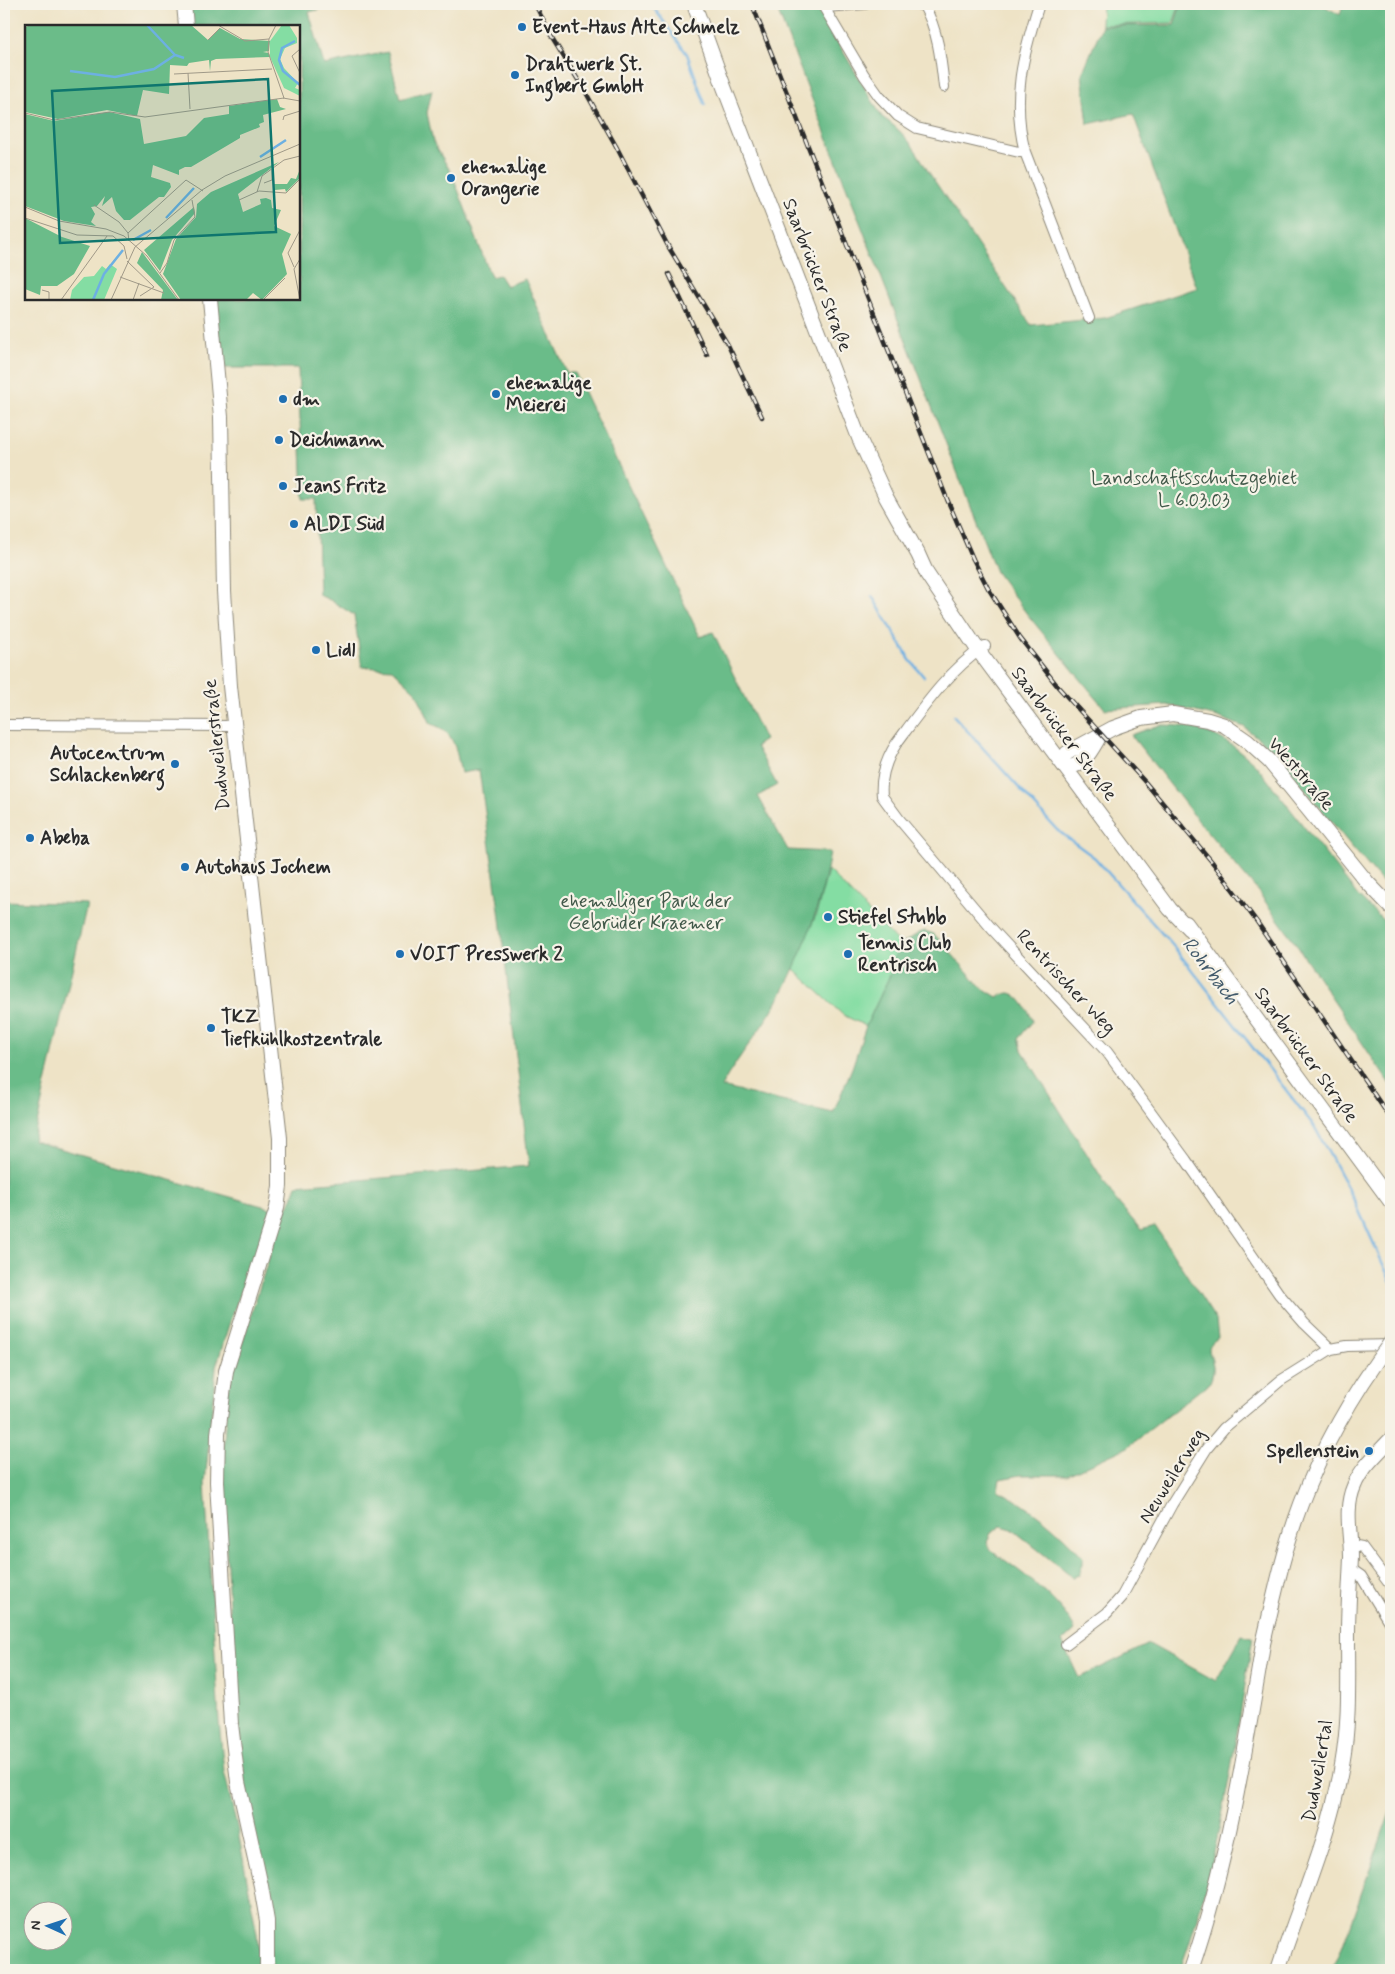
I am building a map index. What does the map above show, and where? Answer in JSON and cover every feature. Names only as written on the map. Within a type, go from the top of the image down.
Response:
[{"type":"main road","points":[[184,4],[186,25]]},
{"type":"main road","name":"Saarbrücker Straße","points":[[694,4],[860,438],[886,497],[918,554],[926,574],[1176,906],[1190,930],[1391,1202]]},
{"type":"main road","name":"Dudweilerstraße","points":[[210,300],[221,417],[226,633],[234,726],[279,1128],[280,1186],[277,1208],[226,1371],[220,1419],[217,1482],[231,1724],[238,1782],[267,1921],[267,1970]]},
{"type":"main road","name":"Weststraße","points":[[1069,762],[1088,740],[1127,722],[1158,715],[1188,716],[1224,726],[1247,741],[1270,761],[1367,882],[1391,907]]},
{"type":"main road","points":[[1191,1970],[1206,1924],[1227,1841],[1263,1644],[1286,1549],[1317,1465],[1347,1407],[1391,1343]]},
{"type":"main road","name":"Dudweilertal","points":[[1278,1970],[1324,1839],[1343,1762],[1348,1703],[1348,1607],[1351,1545],[1349,1508],[1354,1486],[1366,1468],[1391,1439]]},
{"type":"street","points":[[865,4],[824,5],[854,59],[878,96],[909,124],[917,128],[1024,152]]},
{"type":"street","points":[[918,4],[924,6],[930,17],[941,61],[944,87]]},
{"type":"street","points":[[1039,4],[1019,78],[1017,100],[1019,130],[1024,152],[1089,318]]},
{"type":"street","name":"Rentrischer Weg","points":[[982,648],[946,681],[896,744],[889,755],[883,771],[882,796],[899,819],[992,929],[1107,1052],[1186,1160],[1279,1294],[1304,1323],[1331,1349]]},
{"type":"street","points":[[4,725],[234,726]]},
{"type":"street","name":"Neuweilerweg","points":[[1066,1644],[1107,1613],[1122,1596],[1172,1504],[1216,1437],[1232,1421],[1280,1381],[1331,1349],[1391,1343]]},
{"type":"street","points":[[1351,1545],[1362,1547],[1391,1586]]},
{"type":"street","points":[[1350,1569],[1360,1576],[1391,1625]]},
{"type":"green space","name":"ehemaliger Park der Gebrüder Kraemer","points":[[190,4],[320,4],[321,9],[309,12],[324,65],[388,52],[400,99],[432,90],[427,113],[433,142],[452,174],[491,277],[499,275],[506,286],[525,279],[567,373],[575,373],[700,637],[713,632],[765,740],[756,746],[777,785],[758,796],[788,850],[830,852],[818,905],[806,941],[791,975],[769,1016],[721,1087],[833,1113],[852,1068],[866,1026],[891,973],[892,963],[900,945],[925,931],[934,934],[981,987],[997,997],[1008,993],[1013,994],[1024,1004],[1033,1021],[1019,1038],[1022,1050],[1115,1199],[1141,1230],[1155,1226],[1216,1320],[1218,1338],[1209,1347],[1213,1368],[1210,1382],[1128,1447],[1067,1475],[1021,1475],[1000,1479],[998,1490],[1044,1519],[1083,1557],[1083,1564],[1079,1575],[1072,1577],[1012,1529],[1001,1526],[991,1533],[987,1541],[990,1550],[1038,1586],[1069,1619],[1075,1630],[1062,1642],[1079,1678],[1149,1644],[1216,1681],[1242,1635],[1253,1637],[1232,1763],[1215,1847],[1194,1930],[1180,1970],[273,1970],[235,1724],[222,1467],[228,1388],[281,1219],[297,1185],[529,1166],[499,910],[479,770],[461,773],[454,743],[446,732],[431,724],[416,692],[392,669],[362,667],[354,615],[319,595],[316,499],[303,499],[298,368],[221,368],[215,300],[300,300],[300,25],[191,25]]},
{"type":"green space","name":"Landschaftsschutzgebiet L 6.03.03","points":[[775,4],[810,4],[822,16],[882,117],[896,127],[913,146],[1031,325],[1105,318],[1197,288],[1133,114],[1088,124],[1082,74],[1102,26],[1174,25],[1181,4],[1321,4],[1340,15],[1343,4],[1391,4],[1391,892],[1273,750],[1244,727],[1218,717],[1167,705],[1105,709],[1027,614],[996,572]]},
{"type":"green space","points":[[1102,4],[1180,4],[1173,23],[1101,25]]},
{"type":"green space","points":[[1160,725],[1201,730],[1224,740],[1245,755],[1256,765],[1358,896],[1391,928],[1391,1086],[1296,944],[1256,889],[1200,823],[1131,735]]},
{"type":"green space","name":"Tennis Club Rentrisch","points":[[828,870],[901,945],[892,963],[891,973],[866,1026],[843,1015],[793,968],[816,915]]},
{"type":"green space","points":[[4,901],[87,904],[33,1141],[273,1209],[231,1318],[216,1367],[205,1483],[219,1722],[224,1771],[238,1831],[257,1934],[259,1957],[256,1970],[4,1970]]},
{"type":"green space","points":[[1391,1810],[1391,1970],[1331,1970],[1339,1956]]},
{"type":"waterway","name":"Rohrbach","points":[[651,4],[687,54],[705,104]]},
{"type":"waterway","name":"Rohrbach","points":[[872,596],[910,660],[924,677]]},
{"type":"waterway","name":"Rohrbach","points":[[954,716],[1057,830],[1095,858],[1174,947],[1314,1126],[1354,1200],[1391,1282]]},
{"type":"railway","points":[[535,4],[552,38],[616,146],[668,246],[728,345],[762,417]]},
{"type":"railway","points":[[752,4],[947,499],[988,588],[1020,638],[1059,688],[1145,782],[1213,863],[1257,922],[1391,1119]]},
{"type":"railway","points":[[669,274],[707,355]]},
{"type":"place","name":"Event-Haus Alte Schmelz","points":[[522,27]]},
{"type":"place","name":"Drahtwerk St. Ingbert GmbH","points":[[515,75]]},
{"type":"place","name":"ehemalige Orangerie","points":[[451,178]]},
{"type":"place","name":"ehemalige Meierei","points":[[496,394]]},
{"type":"place","name":"dm","points":[[283,399]]},
{"type":"place","name":"Deichmann","points":[[279,440]]},
{"type":"place","name":"Jeans Fritz","points":[[283,486]]},
{"type":"place","name":"ALDI Süd","points":[[294,524]]},
{"type":"place","name":"Lidl","points":[[316,650]]},
{"type":"place","name":"Autocentrum Schlackenberg","points":[[175,764]]},
{"type":"place","name":"Abeba","points":[[30,838]]},
{"type":"place","name":"Autohaus Jochem","points":[[185,867]]},
{"type":"place","name":"Stiefel Stubb","points":[[828,917]]},
{"type":"place","name":"VOIT Presswerk 2","points":[[400,954]]},
{"type":"place","name":"Tennis Club Rentrisch","points":[[848,954]]},
{"type":"place","name":"TKZ Tiefkühlkostzentrale","points":[[211,1028]]},
{"type":"place","name":"Spellenstein","points":[[1369,1451]]}]
